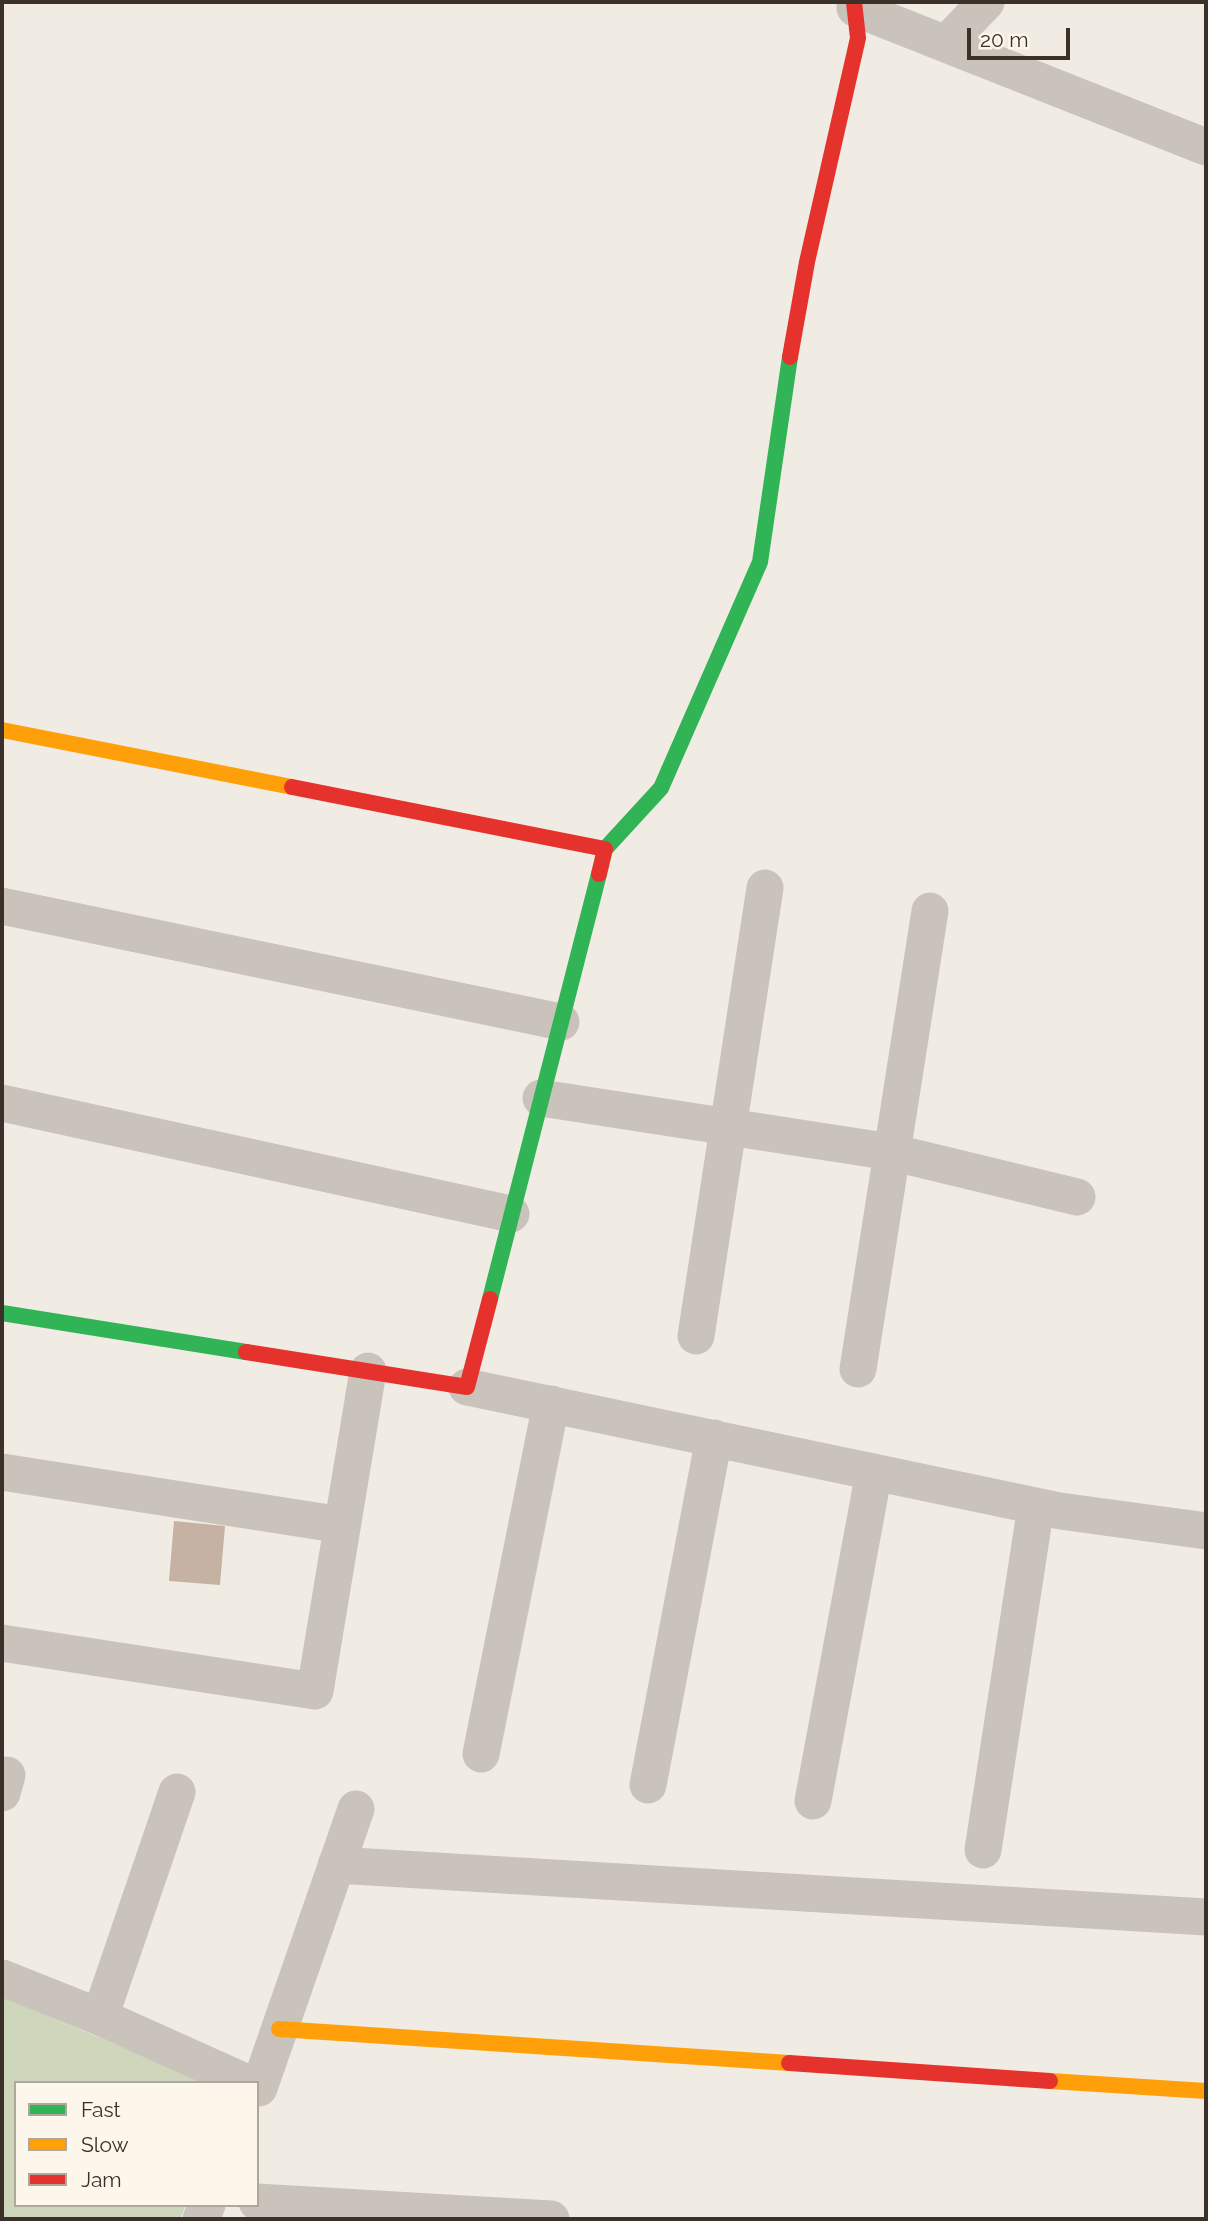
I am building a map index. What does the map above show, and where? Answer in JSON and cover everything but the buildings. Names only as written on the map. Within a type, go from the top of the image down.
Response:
[{"type":"street","points":[[946,44],[986,2]]},
{"type":"street","points":[[467,1387],[605,849],[661,788],[760,562],[785,385],[807,262],[858,38],[855,5],[1206,147]]},
{"type":"street","points":[[2,730],[605,849]]},
{"type":"street","points":[[696,1336],[765,888]]},
{"type":"street","points":[[2,906],[561,1022]]},
{"type":"street","points":[[858,1369],[930,911]]},
{"type":"street","points":[[541,1098],[891,1152],[1077,1197]]},
{"type":"street","points":[[2,1103],[511,1213]]},
{"type":"street","points":[[2,1313],[467,1387],[1036,1506],[1206,1531]]},
{"type":"street","points":[[2,1643],[315,1691],[368,1371]]},
{"type":"street","points":[[481,1755],[551,1404]]},
{"type":"street","points":[[648,1785],[714,1438]]},
{"type":"street","points":[[2,1472],[342,1525]]},
{"type":"street","points":[[813,1801],[874,1472]]},
{"type":"street","points":[[983,1850],[1036,1506]]},
{"type":"street","points":[[100,2017],[177,1791]]},
{"type":"street","points":[[258,2081],[279,2029],[356,1809]]},
{"type":"street","points":[[336,1866],[1206,1917]]},
{"type":"street","points":[[2,1978],[100,2017],[240,2081]]},
{"type":"street","points":[[279,2029],[1206,2091]]},
{"type":"street","points":[[259,2202],[551,2219]]},
{"type":"green space","points":[[2,1997],[204,2081],[14,2081],[14,2207],[185,2207],[180,2219],[2,2219]]},
{"type":"traffic: fast","points":[[605,849],[661,788],[760,562],[790,357]]},
{"type":"traffic: fast","points":[[490,1299],[599,874]]},
{"type":"traffic: fast","points":[[2,1313],[246,1352]]},
{"type":"traffic: slow","points":[[2,730],[292,787]]},
{"type":"traffic: slow","points":[[279,2029],[789,2063]]},
{"type":"traffic: slow","points":[[1050,2081],[1206,2091]]},
{"type":"traffic: jam","points":[[790,357],[807,262],[858,38],[854,2]]},
{"type":"traffic: jam","points":[[292,787],[605,849],[599,874]]},
{"type":"traffic: jam","points":[[246,1352],[467,1387],[490,1299]]},
{"type":"traffic: jam","points":[[789,2063],[1050,2081]]}]
